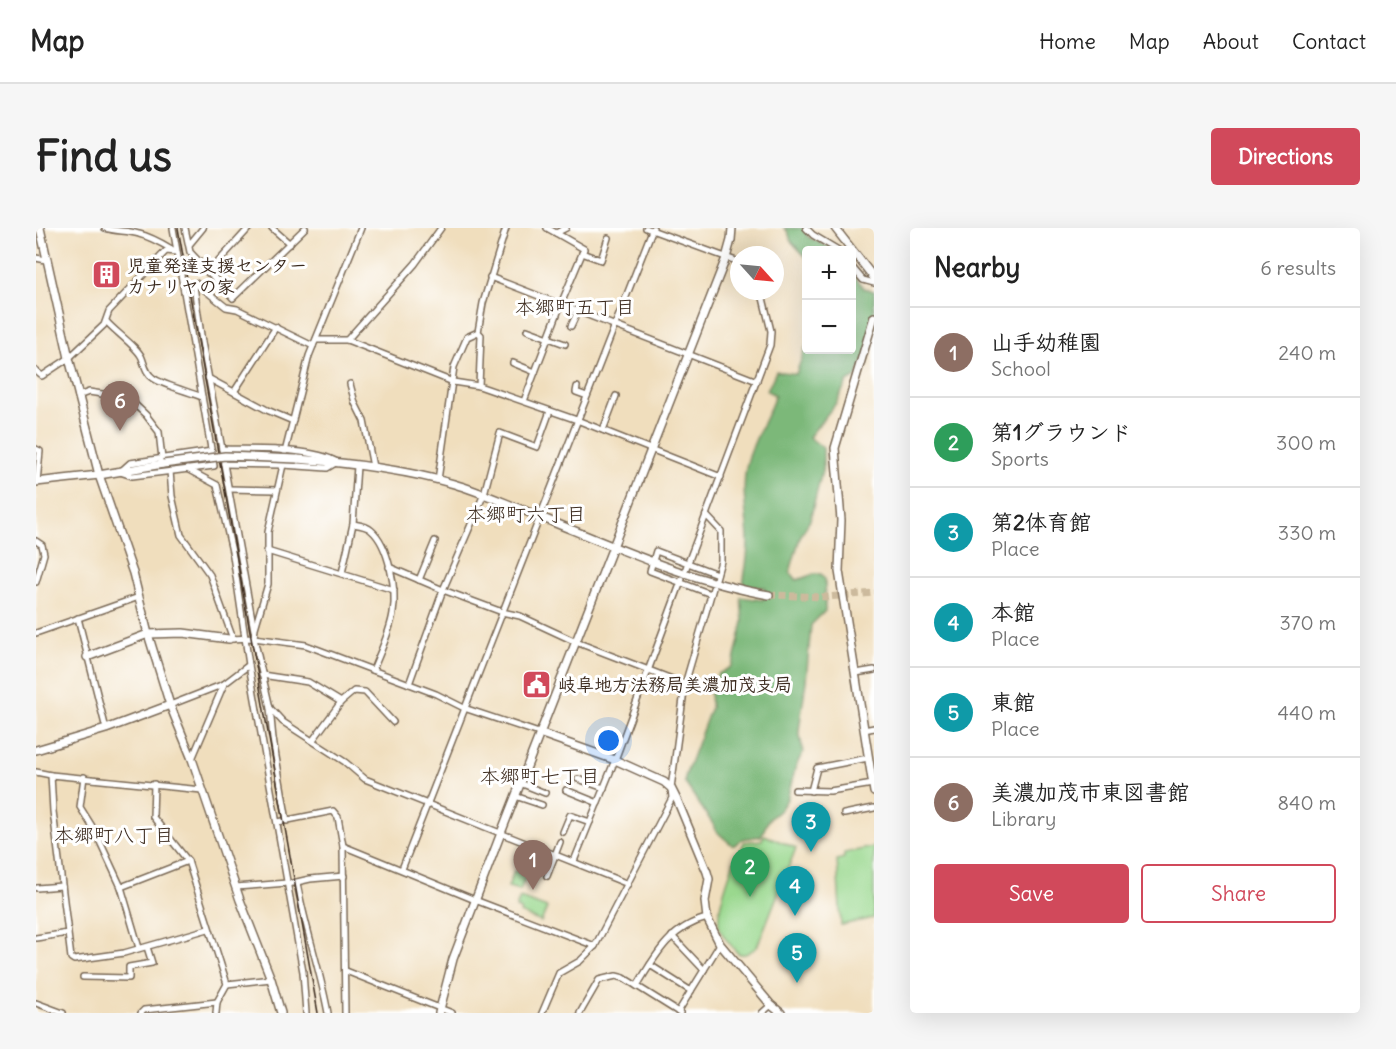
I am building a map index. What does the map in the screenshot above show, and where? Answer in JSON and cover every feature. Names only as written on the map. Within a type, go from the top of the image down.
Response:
[{"type":"street","points":[[40,228],[78,396],[99,475],[133,573],[148,634],[170,705],[192,759],[236,888],[271,979],[281,1013]]},
{"type":"street","points":[[105,228],[138,233],[159,241],[176,252]]},
{"type":"street","points":[[120,471],[132,476],[214,466],[173,228]]},
{"type":"street","points":[[185,228],[190,252],[233,298],[305,228]]},
{"type":"street","points":[[189,245],[203,228]]},
{"type":"street","points":[[208,273],[249,228]]},
{"type":"street","points":[[272,228],[290,244]]},
{"type":"street","points":[[285,452],[303,375],[361,228]]},
{"type":"street","points":[[347,340],[416,264],[441,228]]},
{"type":"street","points":[[479,386],[481,335],[478,332],[490,276],[506,228]]},
{"type":"street","points":[[524,401],[584,249],[547,228]]},
{"type":"street","points":[[556,233],[566,228]]},
{"type":"street","points":[[646,228],[730,259]]},
{"type":"street","points":[[439,1011],[453,959],[539,733],[726,258],[732,228]]},
{"type":"street","points":[[806,228],[831,246]]},
{"type":"street","points":[[835,228],[874,278]]},
{"type":"street","points":[[402,869],[653,229]]},
{"type":"street","points":[[582,253],[601,260],[608,238]]},
{"type":"street","points":[[36,371],[42,376],[69,358],[104,326],[109,311],[166,251],[176,252]]},
{"type":"street","points":[[36,258],[46,260]]},
{"type":"street","points":[[856,272],[863,280],[874,283]]},
{"type":"street","points":[[490,276],[757,381]]},
{"type":"street","points":[[287,820],[274,750],[270,708],[208,378],[194,286],[196,283],[226,307],[237,309],[315,343],[347,340],[453,382],[479,386],[577,420],[720,477]]},
{"type":"street","points":[[686,568],[765,364],[772,334],[764,300]]},
{"type":"street","points":[[572,326],[578,311]]},
{"type":"street","points":[[874,317],[835,448],[841,520],[839,571],[874,792]]},
{"type":"street","points":[[106,321],[134,347],[153,379],[202,397]]},
{"type":"street","points":[[234,392],[276,327]]},
{"type":"street","points":[[527,330],[565,344]]},
{"type":"street","points":[[438,480],[454,367],[467,337],[478,332]]},
{"type":"street","points":[[513,363],[535,372]]},
{"type":"street","points":[[208,378],[267,410],[293,421]]},
{"type":"street","points":[[350,384],[355,403],[364,421],[373,467]]},
{"type":"street","points":[[577,387],[576,392],[586,396]]},
{"type":"street","points":[[78,396],[89,392],[128,398],[146,415],[159,432],[163,462]]},
{"type":"street","points":[[603,430],[616,396]]},
{"type":"street","points":[[409,684],[443,590],[484,494],[500,433],[537,447],[549,411]]},
{"type":"street","points":[[36,449],[40,451],[37,482],[99,475],[212,451]]},
{"type":"street","points":[[222,449],[326,456],[337,462]]},
{"type":"street","points":[[163,462],[225,456],[297,459],[373,467],[438,480],[484,494],[652,561],[718,584],[769,595]]},
{"type":"street","points":[[225,464],[327,468],[337,462]]},
{"type":"street","points":[[255,636],[268,584],[268,532],[283,465]]},
{"type":"street","points":[[342,573],[353,524],[357,466]]},
{"type":"street","points":[[187,469],[217,485],[233,556],[249,665],[303,972],[306,1013]]},
{"type":"street","points":[[170,471],[172,496],[181,536],[210,575],[231,639]]},
{"type":"street","points":[[229,489],[277,490]]},
{"type":"street","points":[[542,1013],[559,973],[580,961],[595,946],[672,798],[670,788],[685,684],[712,591],[650,571],[656,551],[687,561],[717,576],[721,561],[721,531],[706,514]]},
{"type":"street","points":[[353,524],[371,530],[381,544],[394,590],[391,623],[373,670]]},
{"type":"street","points":[[36,541],[42,544],[44,554],[36,582]]},
{"type":"street","points":[[419,580],[435,541]]},
{"type":"street","points":[[267,551],[394,590]]},
{"type":"street","points":[[389,567],[443,590],[502,612],[520,616],[576,642],[685,684]]},
{"type":"street","points":[[573,861],[615,760],[681,581]]},
{"type":"street","points":[[36,633],[139,597]]},
{"type":"street","points":[[78,618],[106,729]]},
{"type":"street","points":[[87,657],[148,634],[183,633],[231,639],[255,636],[306,645],[409,684],[464,708],[615,760],[658,778],[670,788],[707,872],[709,879],[705,901],[707,918],[720,944],[771,1005],[781,1013]]},
{"type":"street","points":[[36,750],[106,729],[224,684],[249,665]]},
{"type":"street","points":[[856,673],[874,670]]},
{"type":"street","points":[[262,675],[308,682],[341,702]]},
{"type":"street","points":[[192,759],[224,684]]},
{"type":"street","points":[[313,740],[341,702],[354,691],[365,692],[393,722]]},
{"type":"street","points":[[270,708],[283,722],[345,762],[365,779],[628,884]]},
{"type":"street","points":[[864,730],[874,728]]},
{"type":"street","points":[[811,791],[817,768],[868,758]]},
{"type":"street","points":[[36,772],[202,789]]},
{"type":"street","points":[[51,775],[53,811],[71,958],[74,960],[124,953],[208,929]]},
{"type":"street","points":[[84,777],[80,807],[95,831],[121,887],[139,948]]},
{"type":"street","points":[[578,779],[604,788]]},
{"type":"street","points":[[520,783],[545,793]]},
{"type":"street","points":[[154,784],[153,817],[188,861],[227,984],[217,1002],[216,1013]]},
{"type":"street","points":[[795,790],[830,791],[873,784]]},
{"type":"street","points":[[566,790],[598,802]]},
{"type":"street","points":[[515,796],[542,805]]},
{"type":"street","points":[[844,814],[874,808]]},
{"type":"street","points":[[278,822],[333,811],[338,818],[343,846],[345,1013]]},
{"type":"street","points":[[563,832],[570,815],[590,822]]},
{"type":"street","points":[[547,876],[560,842]]},
{"type":"street","points":[[343,846],[595,946]]},
{"type":"street","points":[[121,887],[188,861]]},
{"type":"street","points":[[236,888],[344,876]]},
{"type":"street","points":[[297,883],[328,1013]]},
{"type":"street","points":[[37,888],[62,886]]},
{"type":"street","points":[[637,986],[658,951],[672,936],[685,926],[707,918]]},
{"type":"street","points":[[36,938],[68,933]]},
{"type":"street","points":[[672,936],[704,970]]},
{"type":"street","points":[[580,1013],[598,980],[616,975],[679,1012],[720,944]]},
{"type":"street","points":[[83,977],[129,978],[129,967],[152,963],[147,947]]},
{"type":"street","points":[[650,964],[691,991]]},
{"type":"street","points":[[346,970],[439,1011],[452,1013]]},
{"type":"street","points":[[227,984],[271,979]]},
{"type":"street","points":[[141,1013],[144,1010],[217,1002]]},
{"type":"street","points":[[36,1003],[63,1013]]},
{"type":"street","points":[[762,1013],[771,1005]]},
{"type":"green space","points":[[784,228],[803,228],[808,237],[827,246],[802,246],[802,253],[791,241]]},
{"type":"green space","points":[[856,278],[864,288],[874,291],[874,312],[868,350],[856,377],[847,382],[836,403],[809,437],[823,448],[823,467],[810,520],[800,537],[790,572],[797,580],[821,574],[825,579],[825,611],[811,625],[799,730],[803,752],[796,766],[787,799],[780,810],[769,819],[761,836],[742,839],[732,845],[715,830],[685,783],[685,777],[711,707],[712,686],[718,674],[731,667],[734,661],[743,622],[741,597],[763,600],[765,588],[743,585],[748,548],[744,487],[746,468],[775,395],[767,391],[776,371],[796,374],[803,354],[856,354]]},
{"type":"green space","points":[[764,835],[796,848],[757,947],[748,953],[739,954],[720,930],[720,906],[734,861],[737,862],[744,842],[762,840]]},
{"type":"green space","points":[[874,847],[874,918],[841,925],[837,860],[844,858],[844,853]]},
{"type":"green space","points":[[514,871],[527,873],[520,890],[508,887]]},
{"type":"green space","points":[[520,898],[547,908],[541,922],[520,913],[521,910],[516,908]]},
{"type":"tunnel","points":[[769,595],[827,597],[874,593]]},
{"type":"railway","points":[[178,228],[318,1013]]},
{"type":"place","name":"児童発達支援センター カナリヤの家","points":[[106,275]]},
{"type":"place","name":"美濃加茂市東図書館","points":[[120,431]]},
{"type":"place","name":"岐阜地方法務局美濃加茂支局","points":[[537,684]]},
{"type":"place","name":"第2体育館","points":[[811,852]]},
{"type":"place","name":"山手幼稚園","points":[[533,890]]},
{"type":"place","name":"第1グラウンド","points":[[750,897]]},
{"type":"place","name":"本館","points":[[795,916]]},
{"type":"place","name":"東館","points":[[797,983]]},
{"type":"district","name":"本郷町五丁目","points":[[575,306]]},
{"type":"district","name":"本郷町六丁目","points":[[526,513]]},
{"type":"district","name":"本郷町七丁目","points":[[540,775]]},
{"type":"district","name":"本郷町八丁目","points":[[114,834]]}]
